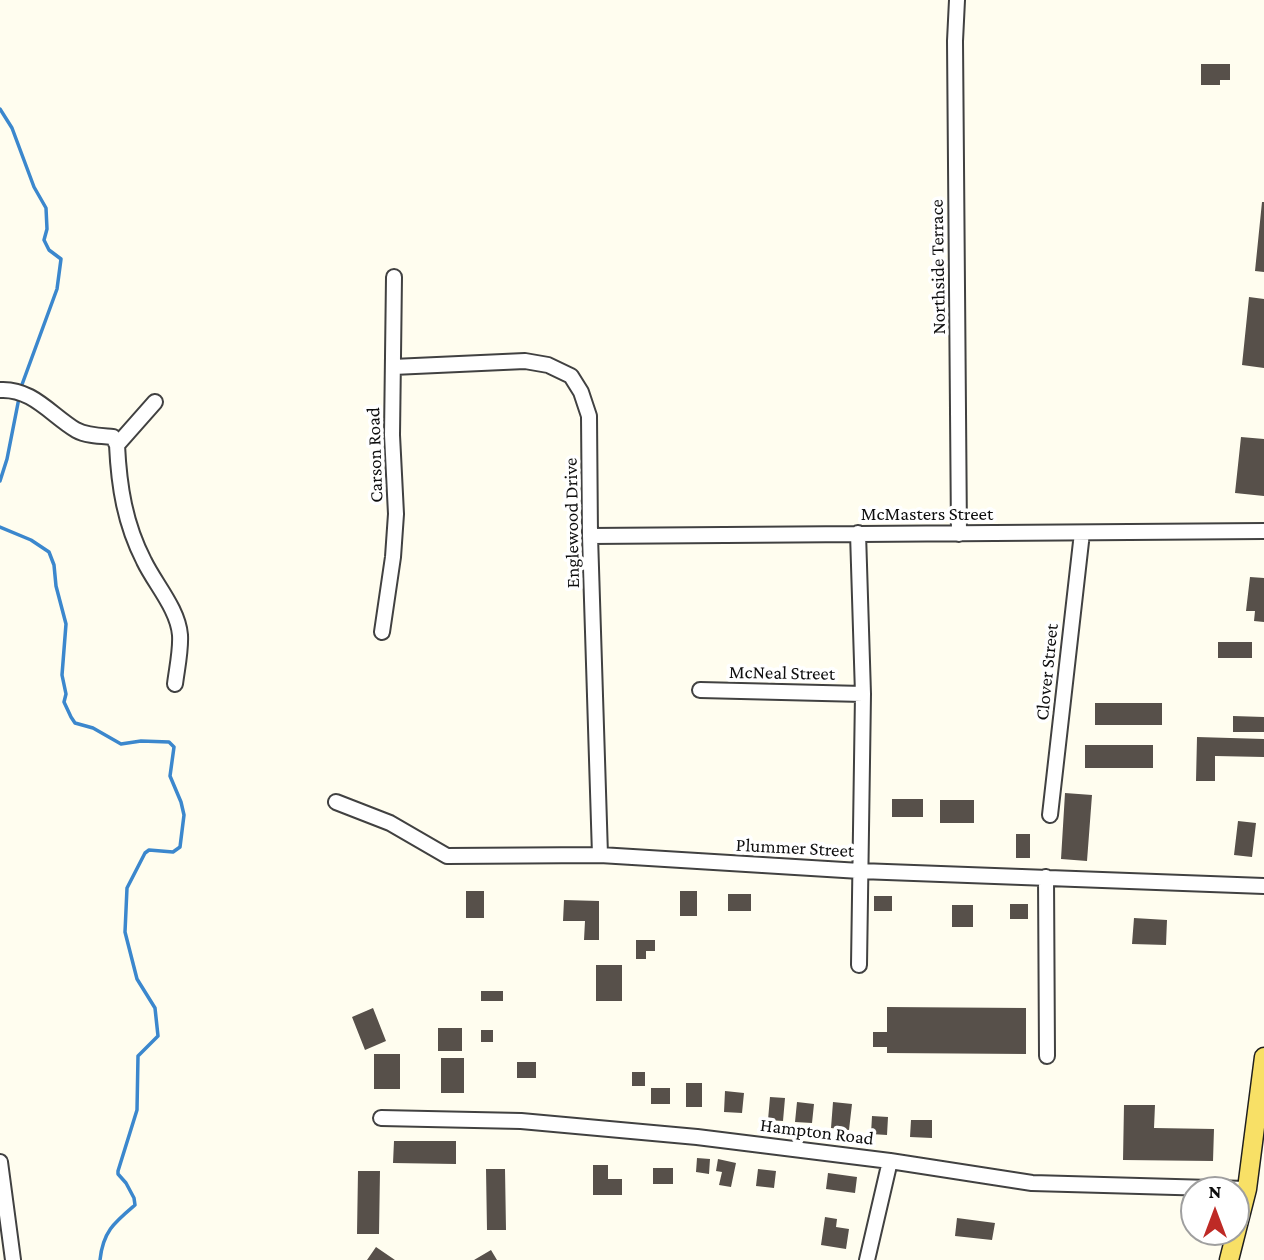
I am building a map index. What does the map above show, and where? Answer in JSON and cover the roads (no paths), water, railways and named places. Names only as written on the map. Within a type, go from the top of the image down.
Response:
[{"type":"main road","points":[[1249,1176],[1264,1062]]},
{"type":"street","name":"Northside Terrace","points":[[957,0],[955,41],[960,534]]},
{"type":"street","name":"Carson Road","points":[[382,632],[396,514],[392,435],[394,277]]},
{"type":"street","name":"Englewood Drive","points":[[393,367],[525,361],[548,365],[571,376],[581,392],[589,415],[600,855]]},
{"type":"street","points":[[0,390],[29,397],[84,434],[114,438],[127,523],[180,633],[175,684]]},
{"type":"street","points":[[117,445],[155,402]]},
{"type":"street","name":"McMasters Street","points":[[590,536],[1264,531]]},
{"type":"street","points":[[858,533],[863,694],[859,965]]},
{"type":"street","name":"Clover Street","points":[[1050,815],[1082,533]]},
{"type":"street","name":"McNeal Street","points":[[700,690],[863,694]]},
{"type":"street","name":"Plummer Street","points":[[337,802],[390,823],[447,856],[600,855],[860,871],[1264,886]]},
{"type":"street","points":[[1046,877],[1047,1056]]},
{"type":"street","name":"Hampton Road","points":[[381,1118],[521,1121],[697,1137],[890,1161],[1032,1183],[1180,1187]]},
{"type":"street","points":[[867,1260],[890,1161]]},
{"type":"street","points":[[0,1162],[13,1260]]},
{"type":"waterway","points":[[0,109],[12,128],[34,187],[46,208],[47,229],[44,240],[49,250],[61,259],[57,289],[20,390]]},
{"type":"waterway","points":[[0,481],[19,398]]},
{"type":"waterway","points":[[0,527],[31,540],[49,552],[54,565],[56,586],[66,624],[62,675],[66,694],[64,702],[71,717],[75,723],[93,728],[121,744],[141,741],[169,742],[174,747],[170,776],[184,815],[180,847],[173,852],[149,850],[145,853],[127,888],[125,932],[137,979],[155,1008],[158,1036],[138,1056],[137,1110],[118,1171],[134,1198],[135,1205],[107,1234],[100,1260]]}]
